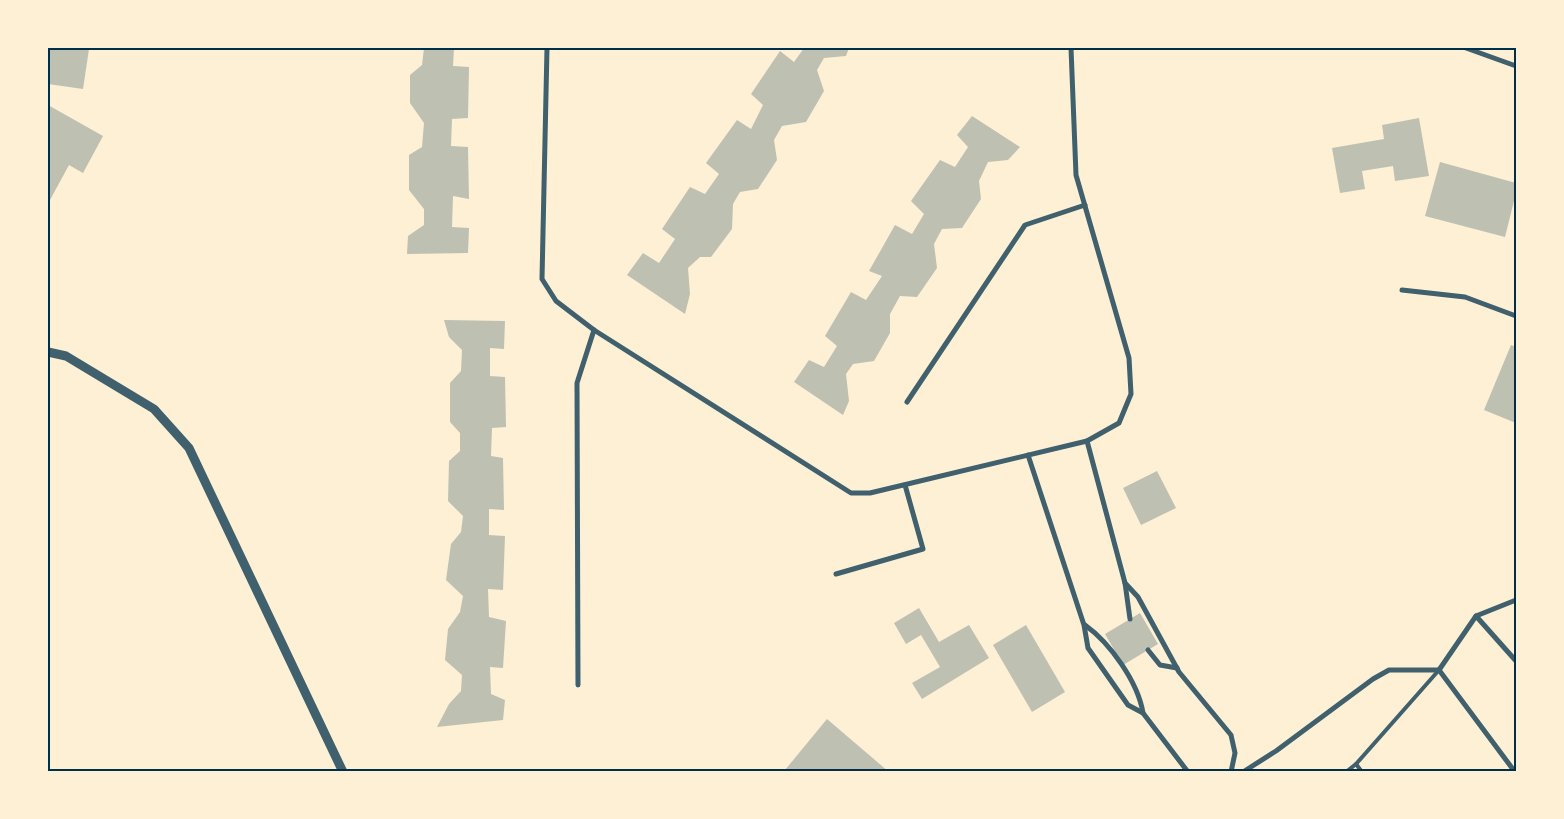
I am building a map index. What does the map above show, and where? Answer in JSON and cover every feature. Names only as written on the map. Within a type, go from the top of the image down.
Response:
[{"type":"street","points":[[547,48],[542,279],[556,300],[594,330],[851,493],[870,494],[1087,441],[1119,423],[1131,394],[1129,358],[1076,175],[1071,48]]},
{"type":"street","points":[[1466,48],[1516,66]]},
{"type":"street","points":[[907,402],[1025,225],[1085,205]]},
{"type":"street","points":[[1402,290],[1465,297],[1516,316]]},
{"type":"street","points":[[578,685],[577,383],[594,330]]},
{"type":"street","points":[[48,352],[66,356],[154,409],[189,448],[343,772]]},
{"type":"street","points":[[1087,441],[1125,583],[1130,619]]},
{"type":"street","points":[[1028,455],[1084,625],[1088,648],[1128,705],[1143,713],[1188,772]]},
{"type":"street","points":[[836,574],[923,549],[905,485]]},
{"type":"street","points":[[1125,583],[1138,597],[1177,668],[1231,736],[1235,753],[1232,772]]},
{"type":"street","points":[[1439,670],[1476,616],[1516,600]]},
{"type":"street","points":[[1476,616],[1516,661]]},
{"type":"street","points":[[1084,625],[1102,638],[1140,695],[1143,713]]},
{"type":"street","points":[[1148,650],[1160,665],[1177,668]]},
{"type":"street","points":[[1243,772],[1276,750],[1373,678],[1389,670],[1439,670]]},
{"type":"street","points":[[1439,670],[1515,772]]},
{"type":"lane","points":[[1346,772],[1356,764],[1439,670]]},
{"type":"lane","points":[[1356,764],[1362,772]]},
{"type":"building","points":[[48,48],[89,49],[83,89],[48,84]]},
{"type":"building","points":[[424,48],[454,48],[453,66],[469,67],[468,118],[452,119],[451,146],[468,147],[469,199],[453,196],[452,227],[469,228],[468,253],[407,254],[408,236],[424,225],[424,209],[409,190],[409,155],[422,147],[424,123],[410,103],[410,75],[422,65]]},
{"type":"building","points":[[804,48],[849,48],[846,56],[824,58],[817,70],[824,91],[806,122],[782,126],[774,140],[777,160],[758,189],[740,192],[733,204],[732,229],[711,257],[700,257],[688,268],[690,294],[685,314],[627,275],[643,253],[659,263],[675,239],[662,229],[690,187],[705,194],[719,174],[706,163],[737,120],[751,129],[763,105],[751,94],[780,51],[794,62]]},
{"type":"building","points":[[48,105],[103,136],[83,173],[69,165],[50,200],[48,198]]},
{"type":"building","points":[[972,116],[1020,147],[1008,160],[988,162],[979,181],[981,199],[962,228],[942,229],[934,244],[937,268],[917,297],[900,296],[890,314],[890,333],[874,361],[853,364],[846,374],[849,401],[843,415],[794,382],[809,360],[824,367],[837,346],[825,336],[851,292],[866,300],[882,276],[869,271],[895,225],[912,234],[924,214],[911,201],[940,160],[955,167],[968,147],[957,135]]},
{"type":"building","points":[[1419,118],[1429,176],[1395,181],[1393,166],[1362,171],[1365,189],[1340,193],[1332,148],[1384,139],[1382,125]]},
{"type":"building","points":[[1440,162],[1516,183],[1516,193],[1505,237],[1425,216]]},
{"type":"building","points":[[444,320],[505,321],[504,349],[490,348],[490,376],[505,377],[506,427],[492,428],[491,456],[503,458],[504,510],[489,509],[489,535],[505,536],[503,590],[488,589],[489,617],[506,621],[503,668],[490,667],[491,694],[505,700],[503,720],[437,727],[449,704],[461,691],[462,675],[445,660],[448,629],[460,612],[463,596],[446,580],[451,544],[461,532],[463,516],[448,501],[449,461],[460,451],[460,433],[450,422],[450,383],[461,371],[462,350],[449,337]]},
{"type":"building","points":[[1511,345],[1516,347],[1516,423],[1484,410]]},
{"type":"building","points":[[1157,471],[1176,508],[1141,525],[1123,488]]},
{"type":"building","points":[[919,608],[939,642],[969,625],[989,658],[922,699],[912,683],[940,667],[921,635],[906,644],[894,623]]},
{"type":"building","points":[[1140,613],[1158,644],[1123,665],[1105,634]]},
{"type":"building","points":[[1026,625],[1065,692],[1032,712],[993,645]]},
{"type":"building","points":[[827,719],[889,772],[787,772],[785,770]]}]
